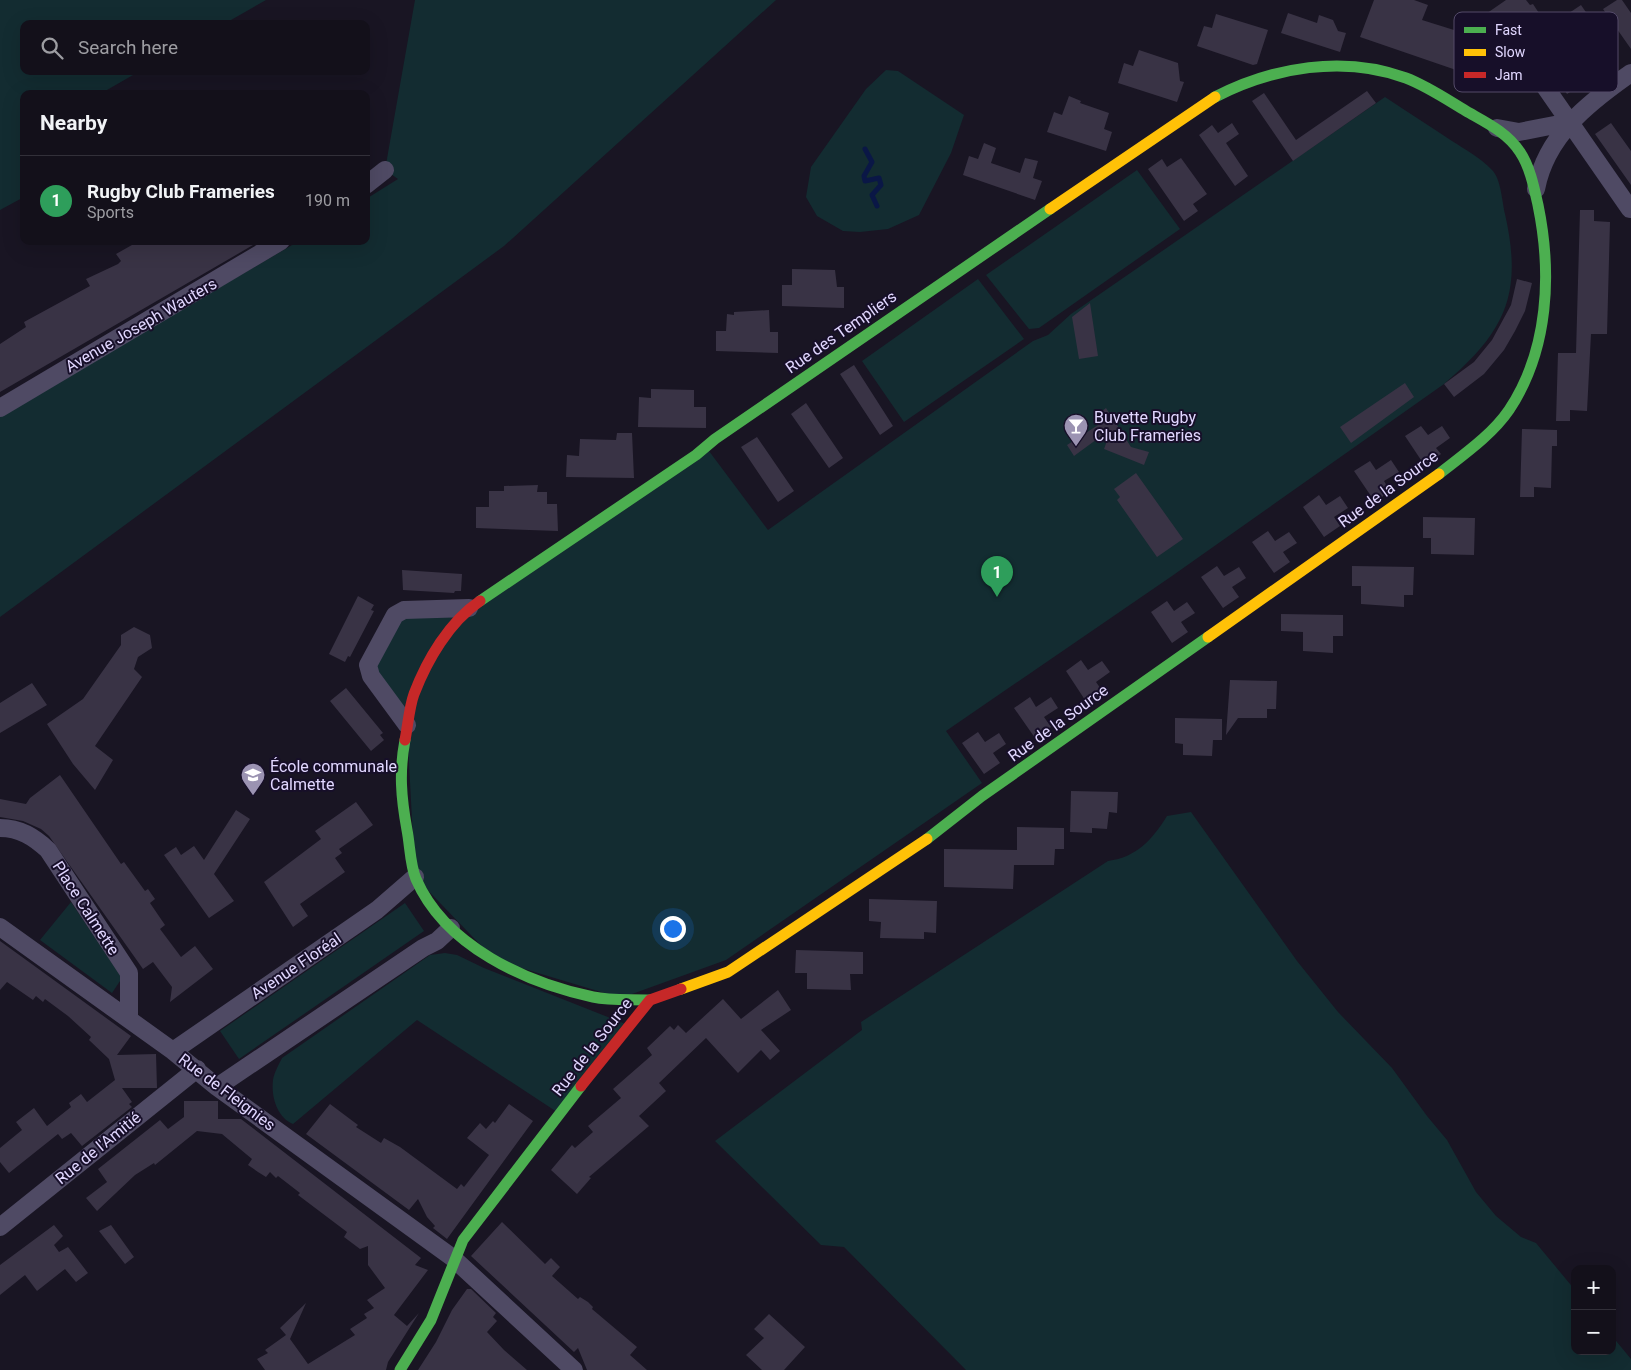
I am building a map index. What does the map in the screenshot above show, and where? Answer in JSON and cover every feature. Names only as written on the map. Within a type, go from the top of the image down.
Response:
[{"type":"street","name":"Rue des Templiers","points":[[650,1000],[595,998],[546,985],[495,960],[468,943],[451,928],[426,898],[415,877],[400,790],[407,725],[414,695],[437,646],[469,608],[696,455],[719,436],[1199,106],[1231,87],[1276,72],[1294,69],[1346,67],[1397,75],[1424,87],[1486,123],[1509,138],[1519,150]]},
{"type":"street","points":[[1618,84],[1631,74]]},
{"type":"street","points":[[1549,92],[1630,209]]},
{"type":"street","points":[[1535,193],[1540,168],[1552,145],[1570,122],[1608,92]]},
{"type":"street","points":[[1486,123],[1502,129],[1519,132],[1570,122]]},
{"type":"street","name":"Rue de la Source","points":[[400,1370],[410,1357],[435,1313],[453,1258],[463,1240],[628,1025],[650,1000],[728,972],[944,828],[990,790],[1435,477],[1477,443],[1505,414],[1517,397],[1538,347],[1547,274],[1541,218],[1526,162],[1519,150]]},
{"type":"street","points":[[370,182],[385,170]]},
{"type":"street","name":"Avenue Joseph Wauters","points":[[0,408],[274,245]]},
{"type":"street","points":[[407,725],[371,676],[368,665],[395,615],[404,610],[469,608]]},
{"type":"street","name":"Place Calmette","points":[[0,828],[21,832],[33,837],[48,850],[128,973],[129,1019]]},
{"type":"street","name":"Avenue Floréal","points":[[173,1050],[377,910],[415,877]]},
{"type":"street","name":"Rue de Fleignies","points":[[0,927],[173,1050],[217,1087],[453,1258],[574,1370]]},
{"type":"street","points":[[217,1087],[423,948],[437,941],[451,928]]},
{"type":"street","name":"Rue de l'Amitié","points":[[0,1227],[197,1069]]},
{"type":"green space","points":[[0,0],[266,0],[231,20],[20,20],[20,75],[133,75],[107,90],[20,90],[20,199],[0,210]]},
{"type":"green space","points":[[415,0],[776,0],[504,246],[0,617],[0,415],[292,245],[370,245],[370,196],[398,179],[385,170]]},
{"type":"green space","points":[[886,70],[898,71],[964,115],[951,153],[919,215],[888,229],[860,232],[843,231],[817,216],[806,197],[811,167],[866,89]]},
{"type":"green space","points":[[1385,97],[1478,158],[1495,174],[1501,190],[1510,242],[1512,267],[1510,289],[1505,309],[1495,328],[1465,365],[1444,384],[1172,576],[946,731],[982,783],[726,960],[621,998],[495,960],[415,877],[407,725],[371,676],[395,615],[469,608],[706,447],[768,530],[1033,341],[1048,335],[1071,314]]},
{"type":"green space","points":[[1137,170],[1180,229],[1039,328],[1029,329],[986,275]]},
{"type":"green space","points":[[978,279],[1024,339],[904,422],[862,361]]},
{"type":"green space","points":[[1191,812],[1297,961],[1338,1012],[1392,1068],[1447,1140],[1476,1192],[1496,1216],[1521,1237],[1536,1243],[1571,1285],[1571,1355],[1616,1355],[1616,1341],[1631,1359],[1631,1370],[966,1370],[844,1247],[821,1245],[715,1141],[862,1030],[861,1022],[1108,861],[1127,856],[1143,846],[1156,833],[1167,816]]},
{"type":"green space","points":[[71,902],[122,978],[112,993],[40,940]]},
{"type":"green space","points":[[405,903],[424,931],[239,1059],[220,1031]]},
{"type":"green space","points":[[445,953],[457,955],[484,968],[628,1025],[560,1114],[417,1020],[293,1124],[287,1121],[276,1106],[273,1093],[274,1074],[282,1058],[430,955]]},
{"type":"building","points":[[1374,0],[1414,0],[1428,5],[1422,20],[1454,30],[1454,69],[1360,37]]},
{"type":"building","points":[[1506,0],[1526,0],[1530,5],[1533,4],[1538,12],[1489,12]]},
{"type":"building","points":[[1617,0],[1622,0],[1631,13],[1631,49],[1618,30],[1618,12],[1605,12],[1603,9]]},
{"type":"building","points":[[1581,5],[1586,12],[1570,12]]},
{"type":"building","points":[[1288,13],[1317,23],[1319,15],[1333,20],[1338,31],[1346,33],[1340,52],[1281,33]]},
{"type":"building","points":[[1216,14],[1268,30],[1257,64],[1253,65],[1197,46],[1204,26],[1212,28]]},
{"type":"building","points":[[1139,50],[1178,63],[1180,81],[1184,82],[1177,102],[1118,83],[1124,63],[1133,66]]},
{"type":"building","points":[[1367,91],[1376,103],[1293,161],[1252,101],[1264,93],[1296,140]]},
{"type":"building","points":[[1069,96],[1081,101],[1080,103],[1109,113],[1104,129],[1112,132],[1106,151],[1047,132],[1054,112],[1062,115]]},
{"type":"building","points":[[1232,123],[1239,134],[1226,143],[1248,176],[1235,186],[1199,135],[1212,125],[1218,133]]},
{"type":"building","points":[[1611,123],[1631,151],[1631,185],[1595,134]]},
{"type":"building","points":[[984,143],[996,148],[991,163],[1020,173],[1025,158],[1038,161],[1033,178],[1042,181],[1035,200],[963,175],[969,156],[978,159]]},
{"type":"building","points":[[1181,158],[1207,194],[1193,204],[1198,211],[1184,221],[1148,169],[1162,159],[1167,167]]},
{"type":"building","points":[[1580,210],[1594,210],[1594,221],[1610,222],[1607,334],[1591,334],[1587,411],[1570,410],[1570,421],[1556,421],[1558,353],[1576,353]]},
{"type":"building","points":[[132,245],[253,245],[0,392],[0,344],[26,327],[24,322],[90,286],[86,279],[121,261],[116,254]]},
{"type":"building","points":[[792,269],[835,270],[837,287],[844,287],[844,308],[782,306],[782,285],[792,285]]},
{"type":"building","points":[[1517,279],[1532,283],[1525,311],[1515,331],[1504,350],[1484,374],[1454,397],[1444,384],[1474,362],[1492,340],[1511,305]]},
{"type":"building","points":[[1090,303],[1098,356],[1079,359],[1072,317]]},
{"type":"building","points":[[769,310],[770,332],[778,332],[778,353],[716,351],[716,331],[726,331],[727,314],[734,315],[734,312]]},
{"type":"building","points":[[854,365],[893,426],[880,435],[840,374]]},
{"type":"building","points":[[1405,383],[1414,397],[1351,443],[1340,427]]},
{"type":"building","points":[[651,389],[694,390],[694,407],[706,407],[706,428],[638,427],[639,397],[651,398]]},
{"type":"building","points":[[806,403],[843,458],[829,468],[791,414]]},
{"type":"building","points":[[1106,408],[1131,447],[1149,452],[1144,465],[1104,449],[1107,441],[1110,442],[1093,418]]},
{"type":"building","points":[[1098,425],[1104,434],[1074,456],[1067,445]]},
{"type":"building","points":[[1421,426],[1428,435],[1442,426],[1450,438],[1436,448],[1441,454],[1425,466],[1405,436]]},
{"type":"building","points":[[1522,429],[1557,430],[1557,446],[1552,446],[1551,488],[1534,487],[1534,497],[1520,497]]},
{"type":"building","points":[[617,433],[632,433],[634,478],[566,477],[567,455],[579,456],[580,439],[616,440]]},
{"type":"building","points":[[757,437],[794,491],[778,502],[741,447]]},
{"type":"building","points":[[1391,460],[1399,472],[1384,481],[1390,491],[1375,502],[1354,471],[1370,461],[1376,470]]},
{"type":"building","points":[[1136,473],[1183,539],[1157,557],[1117,500],[1120,497],[1114,489]]},
{"type":"building","points":[[538,485],[537,492],[547,492],[547,504],[557,504],[558,531],[476,528],[476,507],[489,507],[489,491],[504,491],[504,486]]},
{"type":"building","points":[[1319,495],[1326,505],[1340,496],[1348,508],[1334,517],[1340,526],[1324,537],[1303,507]]},
{"type":"building","points":[[1423,517],[1475,518],[1474,555],[1431,554],[1431,538],[1423,538]]},
{"type":"building","points":[[1268,531],[1275,541],[1289,532],[1297,543],[1283,552],[1290,562],[1274,573],[1252,542]]},
{"type":"building","points":[[1217,566],[1224,576],[1239,567],[1246,578],[1232,587],[1239,597],[1223,608],[1201,577]]},
{"type":"building","points":[[1352,566],[1414,567],[1413,595],[1404,595],[1404,607],[1361,604],[1361,586],[1352,586]]},
{"type":"building","points":[[402,570],[462,574],[461,591],[455,591],[454,593],[403,590]]},
{"type":"building","points":[[358,596],[374,605],[371,610],[374,611],[350,657],[348,656],[345,662],[329,654]]},
{"type":"building","points":[[1167,601],[1174,611],[1187,602],[1195,613],[1181,622],[1188,632],[1172,643],[1151,612]]},
{"type":"building","points":[[1281,614],[1343,615],[1343,636],[1333,636],[1333,653],[1303,651],[1303,632],[1281,631]]},
{"type":"building","points":[[134,627],[150,635],[152,648],[138,657],[134,669],[142,677],[95,746],[113,760],[95,790],[73,764],[47,724],[83,699],[121,645],[121,635]]},
{"type":"building","points":[[1081,660],[1088,670],[1102,661],[1110,672],[1096,682],[1103,692],[1087,703],[1066,671]]},
{"type":"building","points":[[1230,680],[1277,681],[1276,709],[1267,709],[1267,718],[1238,718],[1226,735]]},
{"type":"building","points":[[32,683],[47,705],[0,733],[0,703]]},
{"type":"building","points":[[346,688],[383,733],[380,735],[384,740],[371,751],[330,701]]},
{"type":"building","points":[[1030,697],[1036,707],[1051,697],[1058,708],[1044,717],[1051,727],[1035,738],[1014,708]]},
{"type":"building","points":[[1175,718],[1222,719],[1222,740],[1213,740],[1212,756],[1183,755],[1183,744],[1175,743]]},
{"type":"building","points":[[978,732],[985,742],[999,733],[1006,744],[993,753],[1000,763],[984,774],[962,743]]},
{"type":"building","points":[[60,775],[121,864],[124,862],[145,891],[148,889],[155,899],[150,903],[165,925],[160,929],[181,957],[195,946],[213,969],[170,1002],[172,987],[153,962],[143,969],[49,836],[41,829],[23,821],[0,817],[0,799],[26,804],[30,798]]},
{"type":"building","points":[[1071,791],[1118,792],[1117,813],[1109,812],[1107,829],[1092,828],[1092,833],[1070,832]]},
{"type":"building","points":[[356,802],[373,825],[339,849],[342,853],[335,858],[345,872],[300,904],[308,916],[293,927],[264,882],[321,839],[315,831]]},
{"type":"building","points":[[236,810],[250,819],[214,874],[234,901],[209,918],[164,855],[176,847],[181,855],[194,846],[204,860]]},
{"type":"building","points":[[1017,827],[1064,828],[1064,849],[1055,849],[1054,865],[1014,865],[1013,889],[944,887],[944,849],[1017,850]]},
{"type":"building","points":[[869,899],[937,901],[936,933],[924,932],[924,939],[880,938],[881,922],[869,921]]},
{"type":"building","points":[[0,941],[131,1036],[117,1055],[156,1054],[157,1088],[122,1088],[132,1102],[129,1104],[132,1107],[82,1146],[71,1133],[62,1139],[58,1134],[9,1173],[0,1162],[0,1148],[22,1130],[16,1122],[34,1108],[47,1126],[71,1107],[69,1103],[81,1094],[87,1102],[115,1080],[109,1059],[89,1040],[91,1037],[68,1016],[45,999],[43,1002],[36,996],[33,1000],[7,982],[0,990]]},
{"type":"building","points":[[796,950],[863,952],[863,974],[850,974],[851,990],[807,989],[807,973],[795,973]]},
{"type":"building","points":[[778,990],[791,1010],[761,1030],[780,1051],[770,1060],[761,1050],[738,1073],[706,1038],[659,1083],[666,1091],[639,1116],[649,1126],[589,1177],[591,1178],[577,1194],[551,1170],[572,1145],[575,1148],[593,1132],[588,1126],[621,1098],[613,1089],[652,1055],[647,1048],[670,1026],[674,1030],[678,1025],[686,1033],[723,999],[741,1019]]},
{"type":"building","points":[[184,1101],[218,1101],[218,1119],[241,1119],[421,1258],[415,1265],[428,1270],[394,1315],[407,1326],[419,1313],[388,1362],[386,1370],[265,1370],[257,1359],[268,1353],[265,1350],[286,1335],[280,1328],[306,1303],[290,1339],[308,1364],[355,1335],[350,1329],[367,1318],[364,1314],[374,1308],[367,1300],[385,1288],[368,1265],[368,1246],[360,1249],[344,1237],[347,1232],[298,1195],[300,1193],[278,1176],[276,1178],[270,1172],[266,1177],[248,1165],[252,1159],[222,1134],[197,1131],[155,1165],[154,1163],[135,1175],[97,1211],[86,1198],[107,1182],[98,1169],[160,1120],[168,1129],[184,1117]]},
{"type":"building","points":[[330,1104],[358,1125],[356,1127],[381,1143],[384,1138],[400,1147],[457,1189],[461,1184],[464,1187],[489,1155],[467,1138],[480,1123],[486,1129],[493,1121],[495,1123],[509,1104],[533,1121],[447,1239],[433,1228],[435,1226],[427,1217],[418,1199],[409,1210],[306,1134]]},
{"type":"building","points":[[502,1222],[545,1264],[551,1258],[560,1267],[552,1276],[578,1299],[580,1297],[588,1302],[593,1307],[592,1309],[637,1347],[630,1355],[647,1370],[587,1370],[578,1348],[574,1352],[471,1256]]},
{"type":"building","points":[[54,1225],[63,1236],[54,1245],[59,1252],[68,1247],[88,1273],[76,1282],[65,1269],[37,1291],[25,1275],[0,1295],[0,1265]]},
{"type":"building","points":[[111,1225],[134,1257],[125,1264],[99,1231]]},
{"type":"building","points":[[467,1289],[471,1289],[496,1313],[493,1317],[497,1321],[487,1332],[527,1370],[418,1370],[436,1342],[452,1310]]},
{"type":"building","points":[[769,1314],[805,1347],[784,1370],[762,1370],[746,1355],[764,1338],[754,1329]]},
{"type":"waterway","points":[[865,149],[872,162],[864,176],[865,181],[879,178],[881,185],[872,195],[877,206]]},
{"type":"traffic: fast","points":[[1215,97],[1261,78],[1309,68],[1334,66],[1382,71],[1406,78],[1436,93],[1502,133],[1520,152],[1531,177],[1538,205],[1545,257],[1546,284],[1539,337],[1522,387],[1509,410],[1486,436],[1439,474]]},
{"type":"traffic: fast","points":[[480,601],[696,455],[715,439],[1050,209]]},
{"type":"traffic: fast","points":[[927,839],[982,796],[1208,637]]},
{"type":"traffic: fast","points":[[405,740],[402,763],[403,807],[412,868],[429,903],[446,924],[490,958],[541,982],[567,991],[600,998],[650,1000]]},
{"type":"traffic: fast","points":[[400,1370],[431,1320],[463,1240],[581,1086]]},
{"type":"traffic: slow","points":[[1050,209],[1215,97]]},
{"type":"traffic: slow","points":[[1208,637],[1439,474]]},
{"type":"traffic: slow","points":[[681,989],[728,972],[927,839]]},
{"type":"traffic: jam","points":[[405,740],[412,699],[432,655],[458,620],[480,601]]},
{"type":"traffic: jam","points":[[581,1086],[650,1000],[681,989]]},
{"type":"place","name":"Buvette Rugby Club Frameries","points":[[1076,447]]},
{"type":"place","name":"Rugby Club Frameries","points":[[997,597]]},
{"type":"place","name":"École communale Calmette","points":[[253,796]]}]
